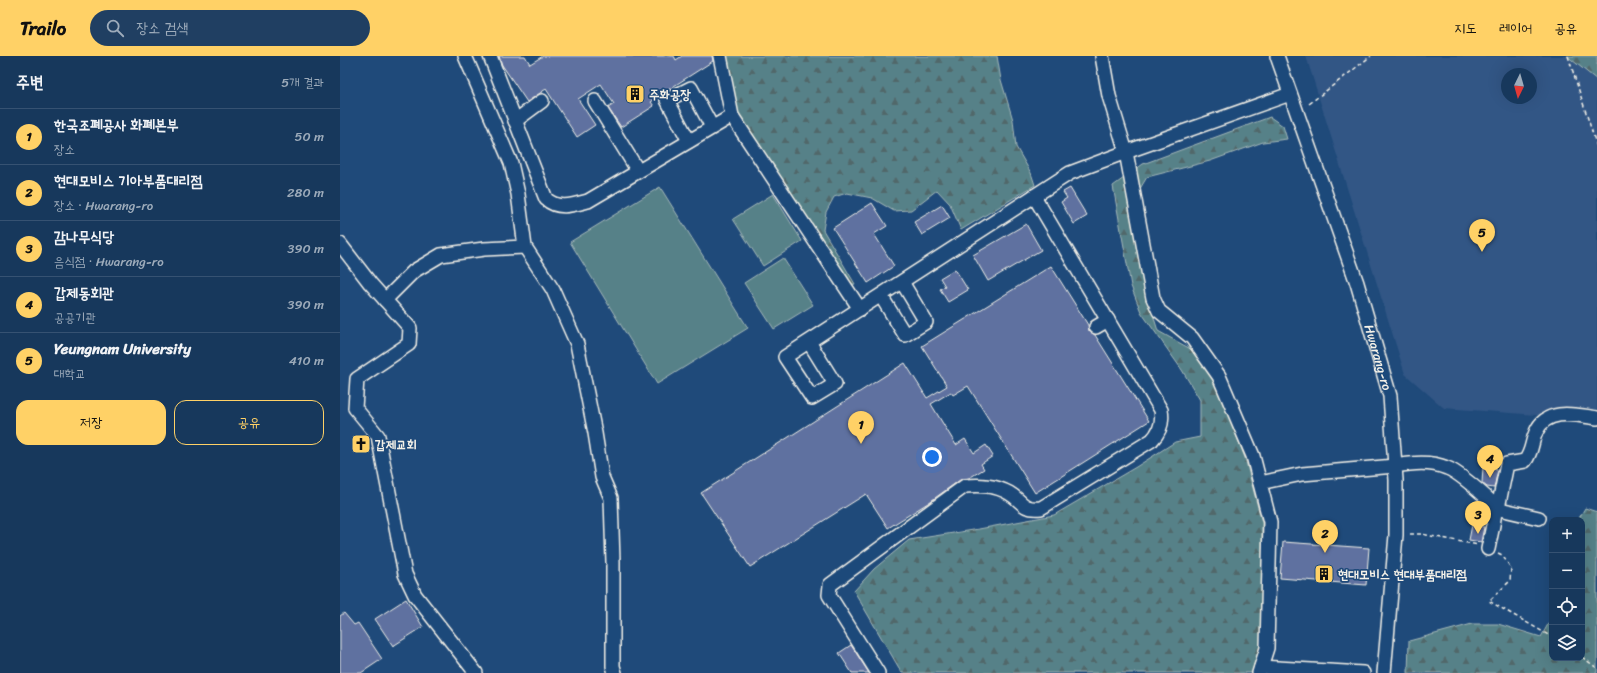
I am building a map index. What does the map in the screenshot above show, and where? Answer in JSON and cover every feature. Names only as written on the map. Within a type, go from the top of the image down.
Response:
[{"type":"street","points":[[465,56],[511,163],[518,194],[525,247],[553,290],[577,344],[595,433],[602,477],[611,498],[613,562],[613,666],[615,673]]},
{"type":"street","points":[[490,56],[546,199],[551,204],[562,206],[588,201],[732,116]]},
{"type":"street","points":[[720,56],[732,116],[860,309]]},
{"type":"street","points":[[1102,56],[1109,96],[1126,152],[1154,298],[1159,312],[1192,338],[1219,376],[1253,456],[1260,483],[1270,522],[1267,648],[1260,670],[1363,673]]},
{"type":"street","name":"Hwarang-ro","points":[[1277,56],[1357,283],[1390,396],[1395,466],[1396,535],[1384,673]]},
{"type":"street","points":[[689,141],[667,100],[690,88],[712,127]]},
{"type":"street","points":[[809,342],[1070,173],[1290,94]]},
{"type":"street","points":[[515,121],[542,101]]},
{"type":"street","points":[[595,101],[638,171]]},
{"type":"street","points":[[878,673],[829,595],[830,585],[965,486],[980,485],[998,488],[1009,493],[1022,504],[1032,509],[1041,508],[1152,440],[1158,434],[1162,415],[1161,410],[1034,196]]},
{"type":"street","points":[[340,244],[385,300],[410,328],[409,344],[357,379],[355,408],[378,436],[405,574],[415,594],[476,673]]},
{"type":"street","points":[[385,300],[414,271],[441,255],[484,249],[525,247]]},
{"type":"street","points":[[881,296],[905,334],[926,322],[902,282]]},
{"type":"street","points":[[1096,327],[1108,320]]},
{"type":"street","points":[[1488,549],[1495,507],[1499,502],[1507,464],[1525,461],[1531,453],[1536,432],[1543,421],[1559,414],[1597,418]]},
{"type":"street","points":[[1260,483],[1302,474],[1395,466],[1411,463],[1430,463],[1448,468],[1495,507],[1539,518]]},
{"type":"path","points":[[1309,104],[1371,56]]},
{"type":"path","points":[[1568,56],[1597,147]]},
{"type":"path","points":[[1410,534],[1421,534],[1473,544],[1502,554],[1511,568],[1510,581],[1489,601],[1549,635]]},
{"type":"path","points":[[1585,659],[1597,668]]},
{"type":"shaded area","points":[[1306,56],[1597,56],[1597,422],[1590,419],[1444,408],[1405,374]]},
{"type":"green space","points":[[725,56],[997,56],[1001,80],[1013,120],[1016,147],[1031,173],[1035,185],[961,230],[950,204],[937,190],[911,210],[894,211],[872,198],[847,193],[834,197],[826,212],[823,230],[855,284],[849,285],[736,109]]},
{"type":"green space","points":[[1567,56],[1597,56],[1597,80]]},
{"type":"green space","points":[[1270,117],[1283,126],[1287,139],[1263,142],[1210,161],[1147,177],[1135,197],[1147,295],[1158,331],[1196,352],[1219,390],[1245,458],[1262,523],[1263,646],[1255,673],[902,673],[854,591],[874,569],[909,540],[1054,515],[1136,467],[1175,442],[1200,437],[1200,400],[1182,370],[1141,312],[1131,286],[1113,186],[1143,164]]},
{"type":"green space","points":[[660,187],[748,328],[657,384],[570,242]]},
{"type":"green space","points":[[773,194],[802,241],[763,266],[733,219]]},
{"type":"green space","points":[[783,258],[813,305],[774,329],[744,283]]},
{"type":"green space","points":[[1585,508],[1597,512],[1597,673],[1408,673],[1409,641],[1472,624],[1498,624],[1541,637],[1549,622],[1549,661],[1585,661],[1585,517],[1580,517]]},
{"type":"building","name":"주화공장","points":[[499,56],[525,56],[530,64],[543,56],[674,56],[676,60],[682,56],[712,56],[713,61],[663,93],[651,102],[654,106],[621,127],[608,108],[614,104],[601,84],[578,99],[595,125],[577,137],[546,89],[527,102],[502,65]]},
{"type":"building","points":[[1070,188],[1087,216],[1074,224],[1061,202],[1067,198],[1063,192]]},
{"type":"building","points":[[872,203],[887,226],[874,234],[894,266],[868,283],[833,228]]},
{"type":"building","points":[[942,205],[950,218],[922,235],[914,222]]},
{"type":"building","points":[[1026,224],[1041,250],[988,281],[973,255]]},
{"type":"building","points":[[1051,266],[1088,325],[1089,331],[1095,335],[1149,421],[1035,493],[968,386],[953,395],[951,392],[931,404],[956,445],[965,439],[974,453],[986,445],[993,456],[981,464],[984,469],[969,478],[960,480],[928,503],[888,528],[866,494],[750,567],[701,493],[905,363],[927,398],[947,386],[922,346]]},
{"type":"building","points":[[955,269],[968,290],[948,302],[940,289],[945,286],[940,278]]},
{"type":"building","points":[[1483,467],[1498,470],[1494,488],[1487,487],[1482,483]]},
{"type":"building","points":[[1472,525],[1484,527],[1481,542],[1469,540]]},
{"type":"building","points":[[1283,542],[1369,548],[1366,585],[1280,578]]},
{"type":"building","points":[[406,599],[423,627],[393,646],[375,619]]},
{"type":"building","points":[[344,613],[354,625],[358,623],[382,659],[361,673],[340,673],[340,616]]},
{"type":"building","points":[[851,645],[869,673],[852,673],[839,653]]},
{"type":"place","name":"주화공장","points":[[635,94]]},
{"type":"place","name":"Yeungnam University","points":[[1482,252]]},
{"type":"place","name":"갑제교회","points":[[361,444]]},
{"type":"place","name":"한국조폐공사 화폐본부","points":[[861,444]]},
{"type":"place","name":"갑제동회관","points":[[1490,478]]},
{"type":"place","name":"감나무식당","points":[[1478,534]]},
{"type":"place","name":"현대모비스 기아부품대리점","points":[[1325,553]]},
{"type":"place","name":"현대모비스 현대부품대리점","points":[[1324,574]]}]
